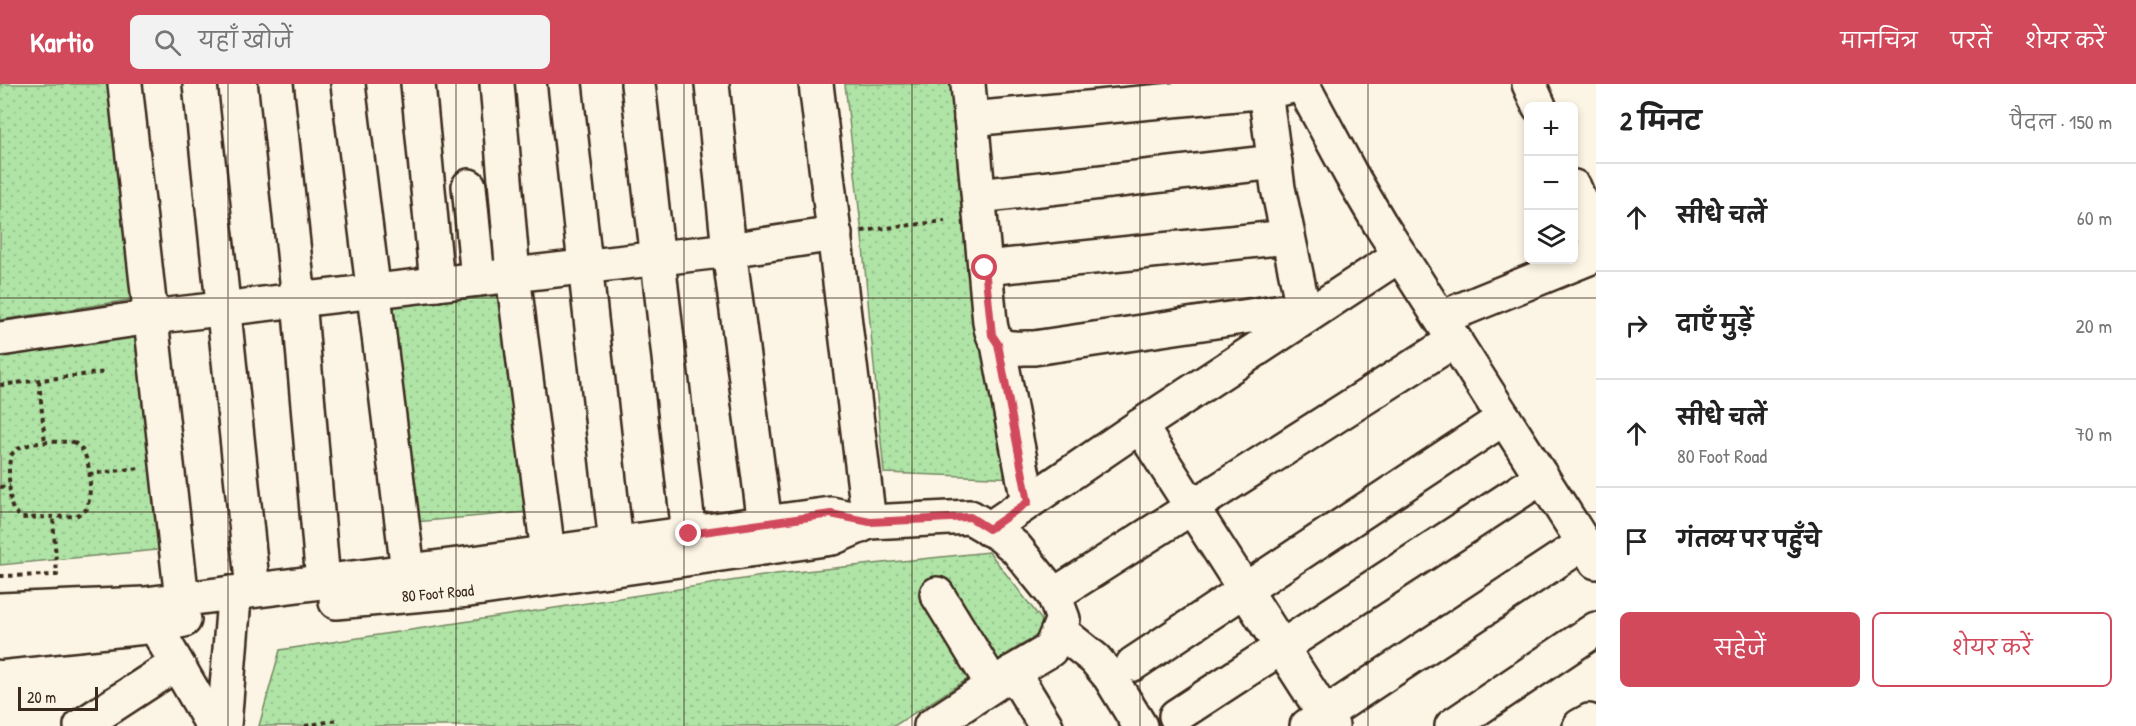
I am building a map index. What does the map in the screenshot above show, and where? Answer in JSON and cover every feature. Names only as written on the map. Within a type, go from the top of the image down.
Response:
[{"type":"street","points":[[125,84],[182,600]]},
{"type":"street","points":[[200,84],[224,309],[239,598],[224,726]]},
{"type":"street","points":[[276,84],[299,300],[323,582]]},
{"type":"street","points":[[348,84],[408,571]]},
{"type":"street","points":[[418,84],[437,284]]},
{"type":"street","points":[[497,84],[513,275],[548,553]]},
{"type":"street","points":[[565,84],[616,544]]},
{"type":"street","points":[[638,84],[689,534]]},
{"type":"street","points":[[712,84],[729,250],[765,524]]},
{"type":"street","points":[[816,84],[870,522]]},
{"type":"street","points":[[968,84],[992,335],[998,344],[1028,502]]},
{"type":"street","points":[[971,118],[1268,91],[1302,84],[1350,173],[1590,553],[1321,722],[1281,648],[1140,426]]},
{"type":"street","points":[[1529,84],[1537,102]]},
{"type":"street","points":[[1268,91],[1275,162],[1304,312]]},
{"type":"street","points":[[979,196],[1275,162]]},
{"type":"street","points":[[428,191],[507,182]]},
{"type":"street","points":[[469,186],[478,279]]},
{"type":"street","points":[[1578,197],[1596,240]]},
{"type":"street","points":[[0,339],[151,317],[658,259],[835,234]]},
{"type":"street","points":[[985,268],[1288,237]]},
{"type":"street","points":[[980,523],[1028,502],[1304,312],[1401,255]]},
{"type":"street","points":[[1054,595],[1191,509],[1448,329],[1596,255]]},
{"type":"street","points":[[998,344],[1010,348],[1034,348],[1304,312]]},
{"type":"street","points":[[1133,664],[1504,418]]},
{"type":"street","points":[[1176,716],[1542,477]]},
{"type":"street","name":"80 Foot Road","points":[[0,642],[323,582],[408,571],[467,577],[548,553],[831,514],[870,522],[980,523]]},
{"type":"street","name":"80 Foot Road","points":[[0,610],[150,615],[182,600],[239,598],[467,577],[832,538],[870,522]]},
{"type":"street","points":[[932,726],[1003,678],[1050,650],[1063,619],[1054,595],[1016,548],[980,523]]},
{"type":"street","points":[[937,594],[1003,678],[1046,726]]},
{"type":"street","points":[[150,615],[213,726]]},
{"type":"street","points":[[1452,726],[1596,629]]},
{"type":"street","points":[[1059,630],[1095,659],[1110,677],[1140,726]]},
{"type":"street","points":[[86,725],[176,664]]},
{"type":"path","points":[[835,234],[945,221]]},
{"type":"path","points":[[0,385],[106,372]]},
{"type":"path","points":[[39,381],[45,443]]},
{"type":"path","points":[[45,443],[78,444],[86,457],[89,474],[87,509],[76,516],[27,519],[16,514],[10,504],[10,460],[14,451],[19,447],[45,443]]},
{"type":"path","points":[[89,474],[167,465]]},
{"type":"path","points":[[0,487],[10,486]]},
{"type":"path","points":[[0,576],[57,575],[53,518]]},
{"type":"path","points":[[305,726],[337,720]]},
{"type":"green space","points":[[0,84],[136,84],[155,296],[0,320]]},
{"type":"green space","points":[[845,84],[978,84],[1019,478],[884,473]]},
{"type":"green space","points":[[526,293],[549,510],[415,522],[387,306]]},
{"type":"green space","points":[[156,324],[188,547],[0,565],[0,348]]},
{"type":"green space","points":[[989,552],[1048,628],[894,726],[259,726],[280,650],[776,574]]},
{"type":"route","points":[[689,534],[831,514],[870,522],[970,517],[989,529],[1028,502],[998,344],[992,335],[985,268]]}]
